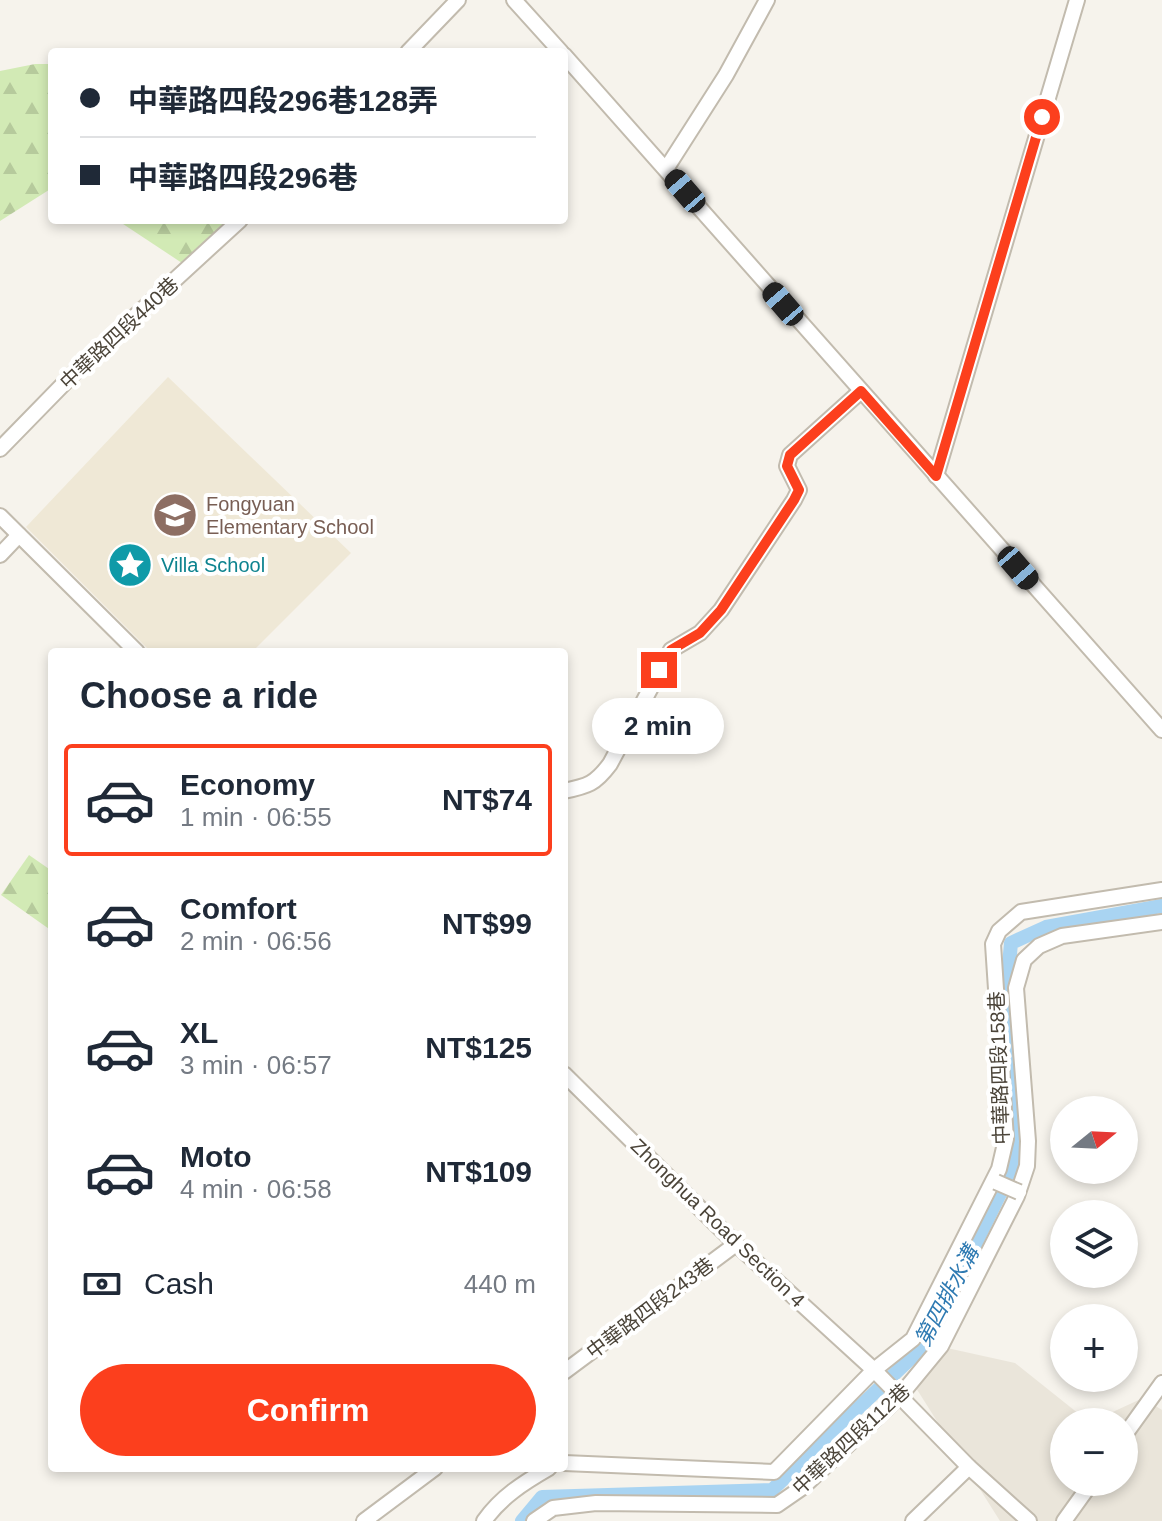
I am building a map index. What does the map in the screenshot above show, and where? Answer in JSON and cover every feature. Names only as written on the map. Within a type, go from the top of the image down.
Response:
[{"type":"street","points":[[412,48],[458,0]]},
{"type":"street","points":[[514,0],[557,48]]},
{"type":"street","points":[[666,169],[726,75],[767,0]]},
{"type":"street","points":[[936,476],[1077,0]]},
{"type":"street","points":[[568,61],[1162,730]]},
{"type":"street","name":"中華路四段440巷","points":[[0,449],[82,365],[236,224]]},
{"type":"street","points":[[568,790],[598,780],[610,764],[671,650],[700,633],[721,610],[794,500],[799,490],[787,466],[790,455],[861,391]]},
{"type":"street","points":[[0,516],[133,648]]},
{"type":"street","points":[[0,555],[19,535]]},
{"type":"street","name":"中華路四段158巷","points":[[568,1463],[774,1472],[874,1370],[913,1339],[994,1181],[1006,1139],[993,944],[999,931],[1021,912],[1162,890]]},
{"type":"street","name":"中華路四段112巷","points":[[534,1521],[553,1508],[596,1503],[777,1505],[803,1487],[899,1397],[941,1346],[1018,1194],[1027,1166],[1028,1141],[1016,988],[1024,960],[1039,946],[1062,936],[1162,922]]},
{"type":"street","name":"Zhonghua Road Section 4","points":[[568,1078],[736,1244],[874,1370],[899,1397]]},
{"type":"street","points":[[994,1181],[1018,1194]]},
{"type":"street","name":"中華路四段243巷","points":[[568,1369],[736,1244]]},
{"type":"street","points":[[1138,1416],[1162,1383]]},
{"type":"street","points":[[899,1397],[1029,1521]]},
{"type":"street","points":[[913,1521],[969,1467]]},
{"type":"street","points":[[364,1521],[430,1472]]},
{"type":"street","points":[[484,1521],[496,1504],[542,1472]]},
{"type":"street","points":[[1064,1521],[1082,1496]]},
{"type":"shaded area","name":"Fongyuan Elementary School","points":[[168,377],[351,553],[256,648],[147,648],[26,527]]},
{"type":"shaded area","points":[[938,1346],[1015,1363],[1071,1408],[1050,1408],[1050,1496],[1138,1496],[1138,1408],[1121,1408],[1143,1398],[1162,1410],[1162,1521],[1000,1521],[911,1380]]},
{"type":"green space","points":[[48,64],[48,191],[0,221],[0,71]]},
{"type":"green space","points":[[123,224],[223,224],[182,263]]},
{"type":"green space","points":[[29,855],[48,868],[48,928],[1,895]]},
{"type":"waterway","name":"第四排水溝","points":[[522,1521],[542,1497],[772,1490],[927,1343],[1014,1165],[1007,987],[1011,943],[1046,927],[1162,906]]},
{"type":"place","name":"Fongyuan Elementary School","points":[[175,515]]},
{"type":"place","name":"Villa School","points":[[130,565]]},
{"type":"route","points":[[659,670],[671,650],[700,633],[721,610],[794,500],[799,490],[787,466],[790,455],[861,391],[936,476],[1042,117]]}]
